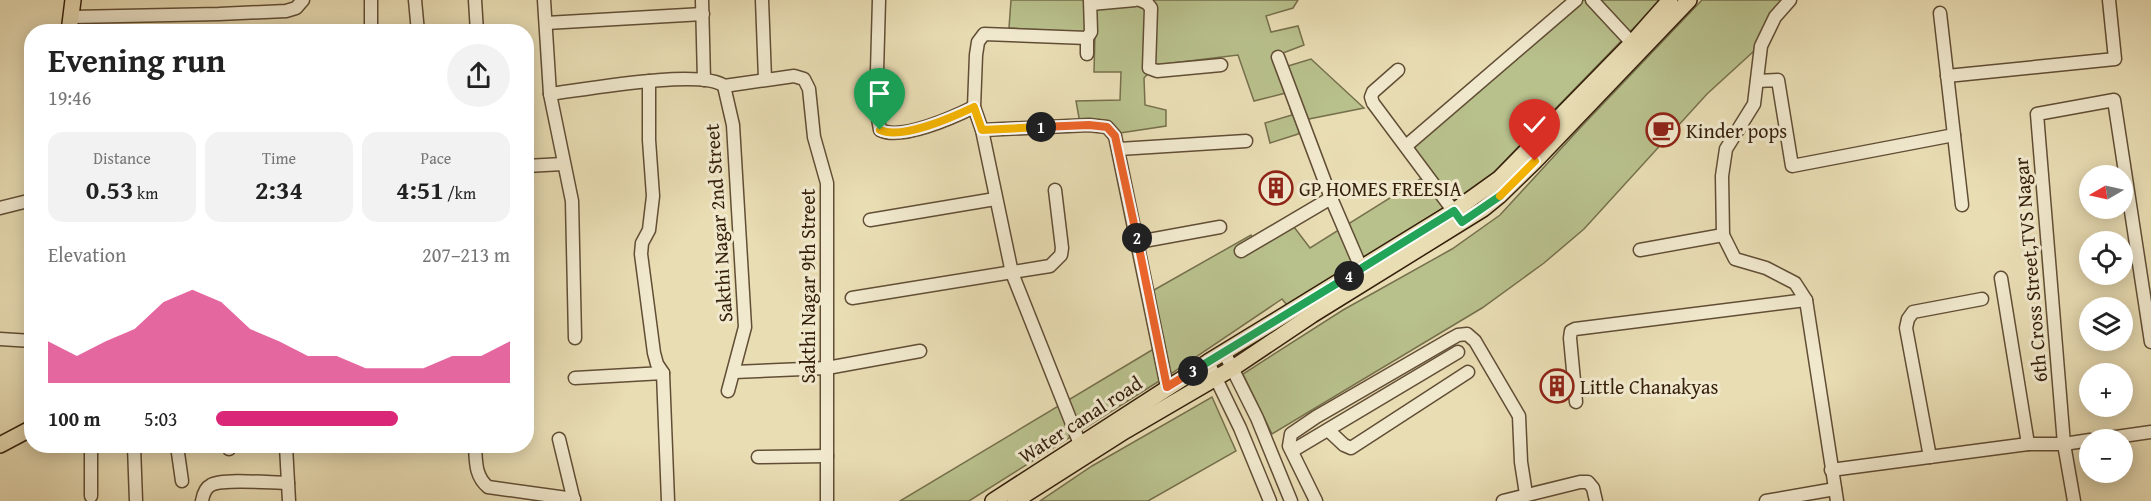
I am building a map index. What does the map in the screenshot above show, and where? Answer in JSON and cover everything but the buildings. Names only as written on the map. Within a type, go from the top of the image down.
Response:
[{"type":"main road","points":[[70,24],[73,0]]},
{"type":"main road","name":"Water canal road","points":[[1015,501],[1167,387],[1224,352],[1328,297],[1458,217],[1500,178],[1632,43],[1670,0]]},
{"type":"main road","points":[[1458,217],[1499,196],[1689,0]]},
{"type":"main road","name":"Water canal road","points":[[993,501],[1233,368],[1328,297]]},
{"type":"main road","points":[[0,445],[24,432]]},
{"type":"street","points":[[70,24],[286,11],[296,8],[303,0]]},
{"type":"street","points":[[371,0],[371,24]]},
{"type":"street","points":[[415,0],[417,24]]},
{"type":"street","points":[[475,0],[476,24]]},
{"type":"street","points":[[544,0],[550,94],[572,201],[575,338]]},
{"type":"street","points":[[702,0],[704,80]]},
{"type":"street","points":[[762,0],[765,79]]},
{"type":"street","points":[[879,0],[876,107],[880,130],[899,132],[939,123],[974,107]]},
{"type":"street","points":[[1087,54],[1088,38],[1091,32],[1090,2],[1135,0]]},
{"type":"street","points":[[1140,0],[1148,3],[1151,8],[1149,68],[1157,71],[1221,65]]},
{"type":"street","points":[[1406,146],[1576,0]]},
{"type":"street","points":[[1592,0],[1632,43]]},
{"type":"street","points":[[1766,501],[1836,495],[1806,300],[1795,283],[1766,268],[1735,259],[1723,236],[1722,176],[1726,148],[1754,104],[1761,46],[1775,17],[1790,0]]},
{"type":"street","points":[[1947,76],[2115,59],[2109,0]]},
{"type":"street","points":[[1940,13],[1962,205]]},
{"type":"street","points":[[546,23],[703,14]]},
{"type":"street","points":[[1084,449],[1012,273],[982,130],[974,107],[976,55],[978,42],[984,34],[1088,38]]},
{"type":"street","points":[[1278,57],[1331,198],[1364,275]]},
{"type":"street","points":[[1398,70],[1373,92],[1371,97],[1373,103],[1458,217]]},
{"type":"street","name":"Sakthi Nagar 9th Street","points":[[550,94],[649,81],[704,80],[719,82],[724,86],[799,76],[804,79],[808,89],[814,137],[827,183],[826,501]]},
{"type":"street","points":[[1756,81],[1778,80],[1792,166],[1954,135]]},
{"type":"street","points":[[649,81],[652,196],[649,230],[642,243],[640,254],[654,353],[663,374],[668,501]]},
{"type":"street","name":"Sakthi Nagar 2nd Street","points":[[724,86],[733,125],[745,327],[728,391]]},
{"type":"street","name":"6th Cross Street,TVS Nagar","points":[[2074,501],[2064,444],[2037,114],[2114,100],[2151,342]]},
{"type":"street","points":[[982,130],[1089,125],[1107,127],[1115,136],[1167,387]]},
{"type":"street","points":[[1119,149],[1246,141]]},
{"type":"street","points":[[534,166],[563,164]]},
{"type":"street","points":[[852,298],[1050,266],[1061,255],[1062,248],[1055,190]]},
{"type":"street","points":[[870,220],[995,198]]},
{"type":"street","points":[[1240,251],[1331,198]]},
{"type":"street","points":[[0,208],[24,202]]},
{"type":"street","points":[[1138,242],[1220,227]]},
{"type":"street","points":[[1640,250],[1723,236]]},
{"type":"street","points":[[2001,278],[2028,444]]},
{"type":"street","points":[[1930,457],[1906,328],[1908,318],[1913,312],[1982,299]]},
{"type":"street","points":[[1576,402],[1570,338],[1571,331],[1575,329],[1806,300]]},
{"type":"street","points":[[1316,501],[1292,451],[1289,440],[1291,434],[1316,417],[1458,335],[1467,334],[1474,341],[1519,416],[1521,462],[1526,494]]},
{"type":"street","points":[[0,339],[24,340]]},
{"type":"street","points":[[734,372],[827,368],[920,351]]},
{"type":"street","points":[[1224,352],[1257,418],[1291,501]]},
{"type":"street","points":[[1292,451],[1458,352]]},
{"type":"street","points":[[1208,362],[1240,428],[1270,501]]},
{"type":"street","points":[[1328,430],[1344,445],[1351,448],[1468,372]]},
{"type":"street","points":[[575,378],[663,374]]},
{"type":"street","points":[[2133,435],[2151,432]]},
{"type":"street","points":[[476,453],[477,473],[488,487],[574,500],[559,439]]},
{"type":"street","points":[[1831,470],[2028,444],[2079,442]]},
{"type":"street","points":[[91,453],[91,496]]},
{"type":"street","points":[[134,453],[136,501]]},
{"type":"street","points":[[178,453],[182,481]]},
{"type":"street","points":[[286,453],[289,501]]},
{"type":"street","points":[[758,457],[827,456]]},
{"type":"street","points":[[202,501],[210,485],[225,482],[288,483]]},
{"type":"street","points":[[1503,501],[1580,482],[1588,482],[1593,488],[1596,501]]},
{"type":"green space","points":[[1011,0],[1298,0],[1293,8],[1266,16],[1271,32],[1298,26],[1304,45],[1283,53],[1288,66],[1311,59],[1364,108],[1309,119],[1298,134],[1270,143],[1265,123],[1292,115],[1286,93],[1254,101],[1238,55],[1156,65],[1144,78],[1145,105],[1166,110],[1166,126],[1120,133],[1081,129],[1076,101],[1120,100],[1121,72],[1094,72],[1095,33],[1009,28]]},
{"type":"green space","points":[[1580,0],[1661,0],[1493,173],[1445,207],[1287,305],[1282,299],[1172,373],[969,501],[900,501],[1162,344],[1154,290],[1251,235],[1257,248],[1294,227],[1310,248],[1422,178],[1414,147]]},
{"type":"green space","points":[[1702,0],[1796,0],[1754,51],[1707,94],[1584,229],[1544,263],[1482,308],[1272,434],[1243,374],[1343,310],[1452,249],[1500,215]]},
{"type":"green space","points":[[1212,397],[1236,451],[1148,501],[1040,501],[1092,466]]},
{"type":"place","name":"Kinder pops","points":[[1663,130]]},
{"type":"place","name":"GP HOMES FREESIA","points":[[1276,188]]},
{"type":"place","name":"Little Chanakyas","points":[[1557,386]]},
{"type":"route","points":[[880,130],[899,132],[939,123],[974,107],[982,130],[1089,125],[1107,127],[1115,136],[1119,149],[1167,387],[1454,211],[1462,222],[1499,196],[1535,161]]}]
